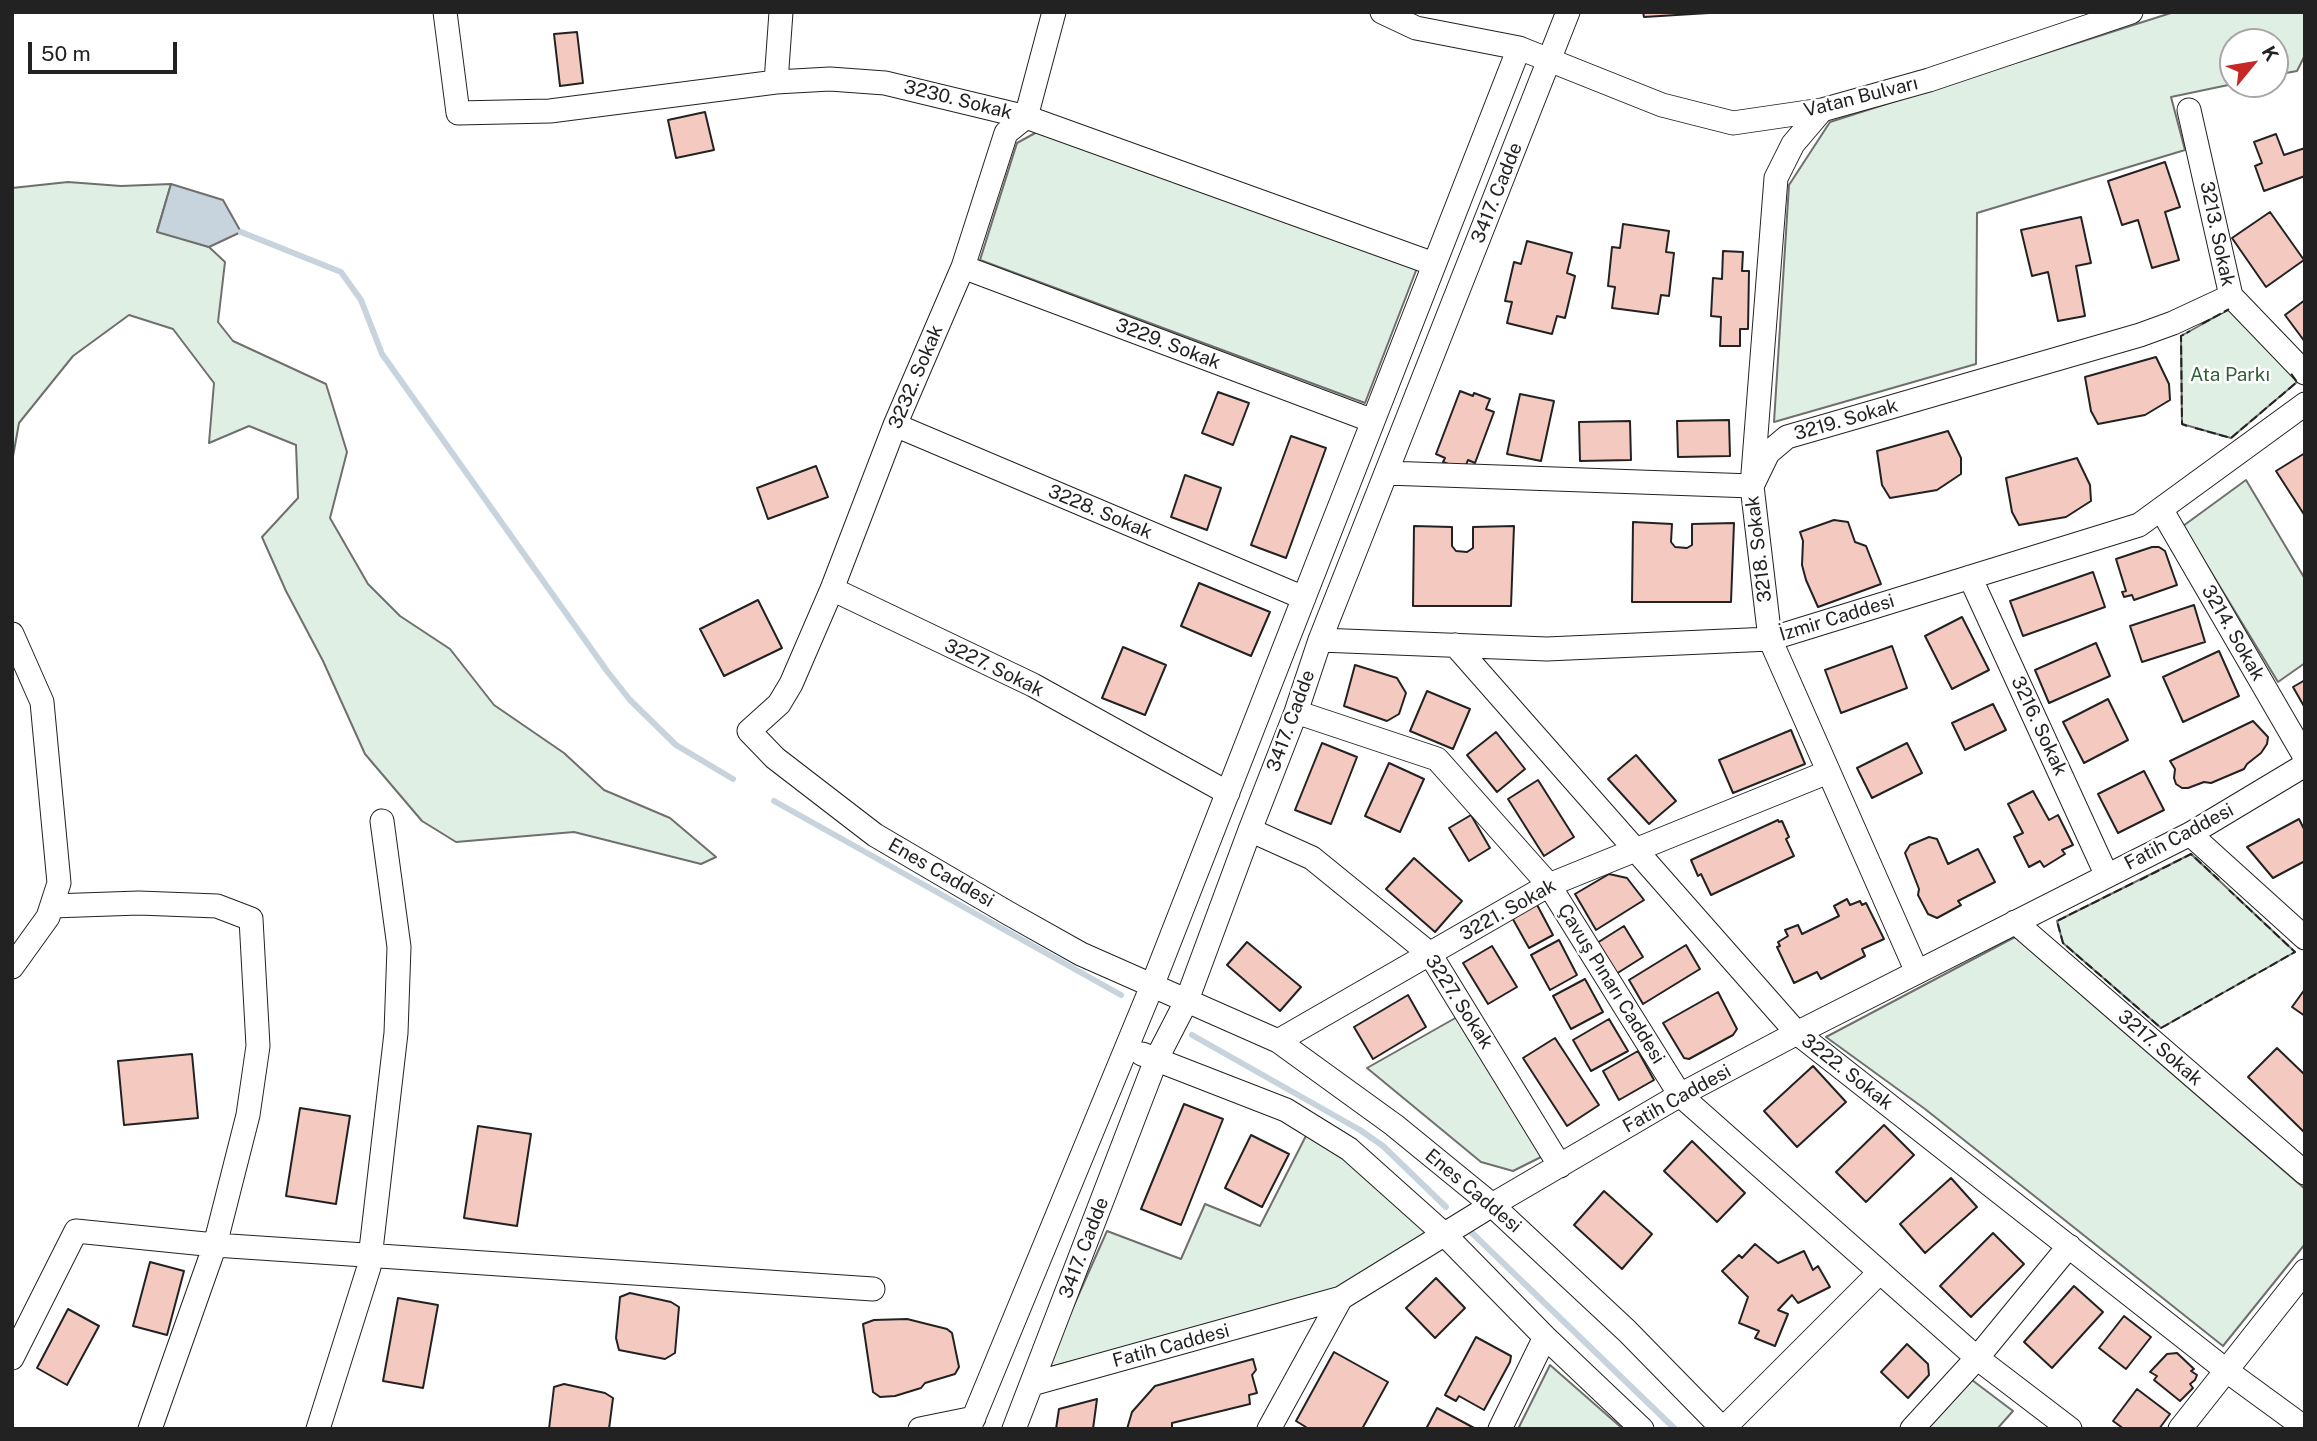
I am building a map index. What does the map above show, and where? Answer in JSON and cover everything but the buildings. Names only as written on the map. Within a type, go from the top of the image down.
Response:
[{"type":"street","name":"3230. Sokak","points":[[445,12],[458,113],[550,111],[776,82],[830,79],[885,83],[1026,117],[1434,264]]},
{"type":"street","points":[[776,82],[781,12]]},
{"type":"street","name":"3232. Sokak","points":[[749,731],[779,704],[791,684],[832,589],[895,425],[963,267],[1006,133],[1026,117],[1054,12]]},
{"type":"street","name":"Vatan Bulvarı","points":[[1382,12],[1416,28],[1519,48],[1662,105],[1733,123],[1822,110],[1929,80],[2086,19],[2131,12]]},
{"type":"street","name":"3417. Cadde","points":[[1014,1429],[1156,1060],[1187,1000],[1296,712],[1320,640],[1568,12]]},
{"type":"street","name":"3417. Cadde","points":[[971,1423],[1152,986],[1519,48]]},
{"type":"street","name":"3218. Sokak","points":[[1822,110],[1793,144],[1776,178],[1752,486],[1770,639],[1917,972]]},
{"type":"street","name":"3213. Sokak","points":[[2189,110],[2231,296],[2305,373]]},
{"type":"street","name":"3229. Sokak","points":[[963,267],[1373,421]]},
{"type":"street","name":"3219. Sokak","points":[[1752,486],[1768,453],[1787,437],[2140,335],[2231,296]]},
{"type":"street","name":"İzmir Caddesi","points":[[1320,640],[1547,649],[1770,639],[2139,525],[2305,404]]},
{"type":"street","name":"3228. Sokak","points":[[895,425],[1304,598]]},
{"type":"street","points":[[1386,473],[1752,486]]},
{"type":"street","name":"3214. Sokak","points":[[2161,509],[2305,757]]},
{"type":"street","name":"3216. Sokak","points":[[1970,577],[2107,876]]},
{"type":"street","name":"3227. Sokak","points":[[832,589],[1033,685],[1228,793]]},
{"type":"street","points":[[12,634],[41,702],[59,883],[50,911],[12,967]]},
{"type":"street","name":"3222. Sokak","points":[[1455,645],[1797,1033],[2227,1371],[2305,1428]]},
{"type":"street","name":"Çavuş Pınarı Caddesi","points":[[1296,712],[1437,759],[1549,885],[1680,1095],[1977,1359],[2070,1429]]},
{"type":"street","name":"Enes Caddesi","points":[[749,731],[775,758],[876,835],[1081,954],[1278,1041],[1394,1125],[1492,1205],[1627,1331],[1723,1429]]},
{"type":"street","name":"Fatih Caddesi","points":[[1032,1384],[1341,1298],[1492,1205],[1680,1095],[2190,834],[2305,765]]},
{"type":"street","name":"3221. Sokak","points":[[1278,1041],[1549,885],[1828,772]]},
{"type":"street","points":[[318,1429],[369,1267],[396,1033],[399,947],[382,821]]},
{"type":"street","name":"3227. Sokak","points":[[1250,830],[1312,858],[1430,954],[1560,1166]]},
{"type":"street","points":[[2190,834],[2305,938]]},
{"type":"street","points":[[50,911],[139,903],[217,906],[251,919],[258,1046],[248,1115],[215,1245],[150,1429]]},
{"type":"street","name":"3217. Sokak","points":[[2015,922],[2305,1174]]},
{"type":"street","points":[[1127,1048],[1286,1110],[1349,1149],[1444,1234],[1545,1337],[1642,1429]]},
{"type":"street","points":[[12,1358],[76,1231],[215,1245],[873,1289]]},
{"type":"street","points":[[1912,1429],[1977,1359],[2069,1246]]},
{"type":"street","points":[[2180,1429],[2305,1270]]},
{"type":"street","points":[[1723,1429],[1880,1272]]},
{"type":"street","points":[[1269,1429],[1341,1298]]},
{"type":"street","points":[[1500,1429],[1545,1337]]},
{"type":"street","points":[[920,1429],[971,1423]]},
{"type":"green space","points":[[2174,12],[2305,12],[2305,55],[2297,71],[2289,72],[2289,28],[2219,28],[2219,87],[2171,97],[2185,150],[1977,213],[1976,364],[1774,422],[1789,185],[1830,122]]},
{"type":"green space","points":[[1037,132],[1417,268],[1365,403],[980,260],[1017,143]]},
{"type":"green space","points":[[68,182],[121,186],[171,184],[157,231],[209,247],[225,262],[218,322],[233,341],[326,384],[347,452],[330,518],[368,584],[400,616],[450,649],[494,705],[564,753],[604,790],[670,818],[716,857],[701,864],[574,832],[456,842],[422,821],[365,754],[262,537],[298,498],[296,445],[249,426],[209,443],[214,383],[173,329],[129,315],[73,356],[19,423],[12,462],[12,188]]},
{"type":"green space","name":"Ata Parkı","points":[[2233,307],[2272,349],[2297,382],[2231,438],[2182,424],[2181,336]]},
{"type":"green space","points":[[2246,480],[2305,579],[2305,663],[2278,682],[2183,526]]},
{"type":"green space","points":[[2191,854],[2295,952],[2161,1028],[2063,943],[2057,921]]},
{"type":"green space","points":[[2015,937],[2305,1189],[2305,1244],[2223,1346],[1925,1109],[1826,1037]]},
{"type":"green space","points":[[1466,1012],[1543,1156],[1513,1171],[1481,1162],[1367,1068]]},
{"type":"green space","points":[[1312,1124],[1435,1234],[1337,1293],[1046,1368],[1107,1231],[1181,1259],[1205,1204],[1260,1226]]},
{"type":"green space","points":[[1550,1365],[1623,1429],[1518,1429]]},
{"type":"green space","points":[[1972,1380],[2013,1411],[1997,1429],[1927,1429]]},
{"type":"shaded area","points":[[171,184],[223,200],[241,232],[209,247],[157,232]]},
{"type":"waterway","points":[[241,232],[341,272],[361,300],[382,354],[607,671],[630,700],[676,745],[733,779]]},
{"type":"waterway","points":[[774,801],[1121,995]]},
{"type":"waterway","points":[[1192,1035],[1360,1130],[1383,1146],[1446,1207]]},
{"type":"waterway","points":[[1471,1232],[1675,1429]]},
{"type":"fence","points":[[2202,324],[2229,309]]},
{"type":"fence","points":[[2187,426],[2182,424],[2181,336],[2190,331]]},
{"type":"fence","points":[[2195,428],[2231,438],[2297,382],[2290,372]]},
{"type":"fence","points":[[2140,880],[2191,854],[2219,880]]},
{"type":"fence","points":[[2133,883],[2057,921],[2063,943],[2161,1028],[2295,952],[2229,890]]}]
